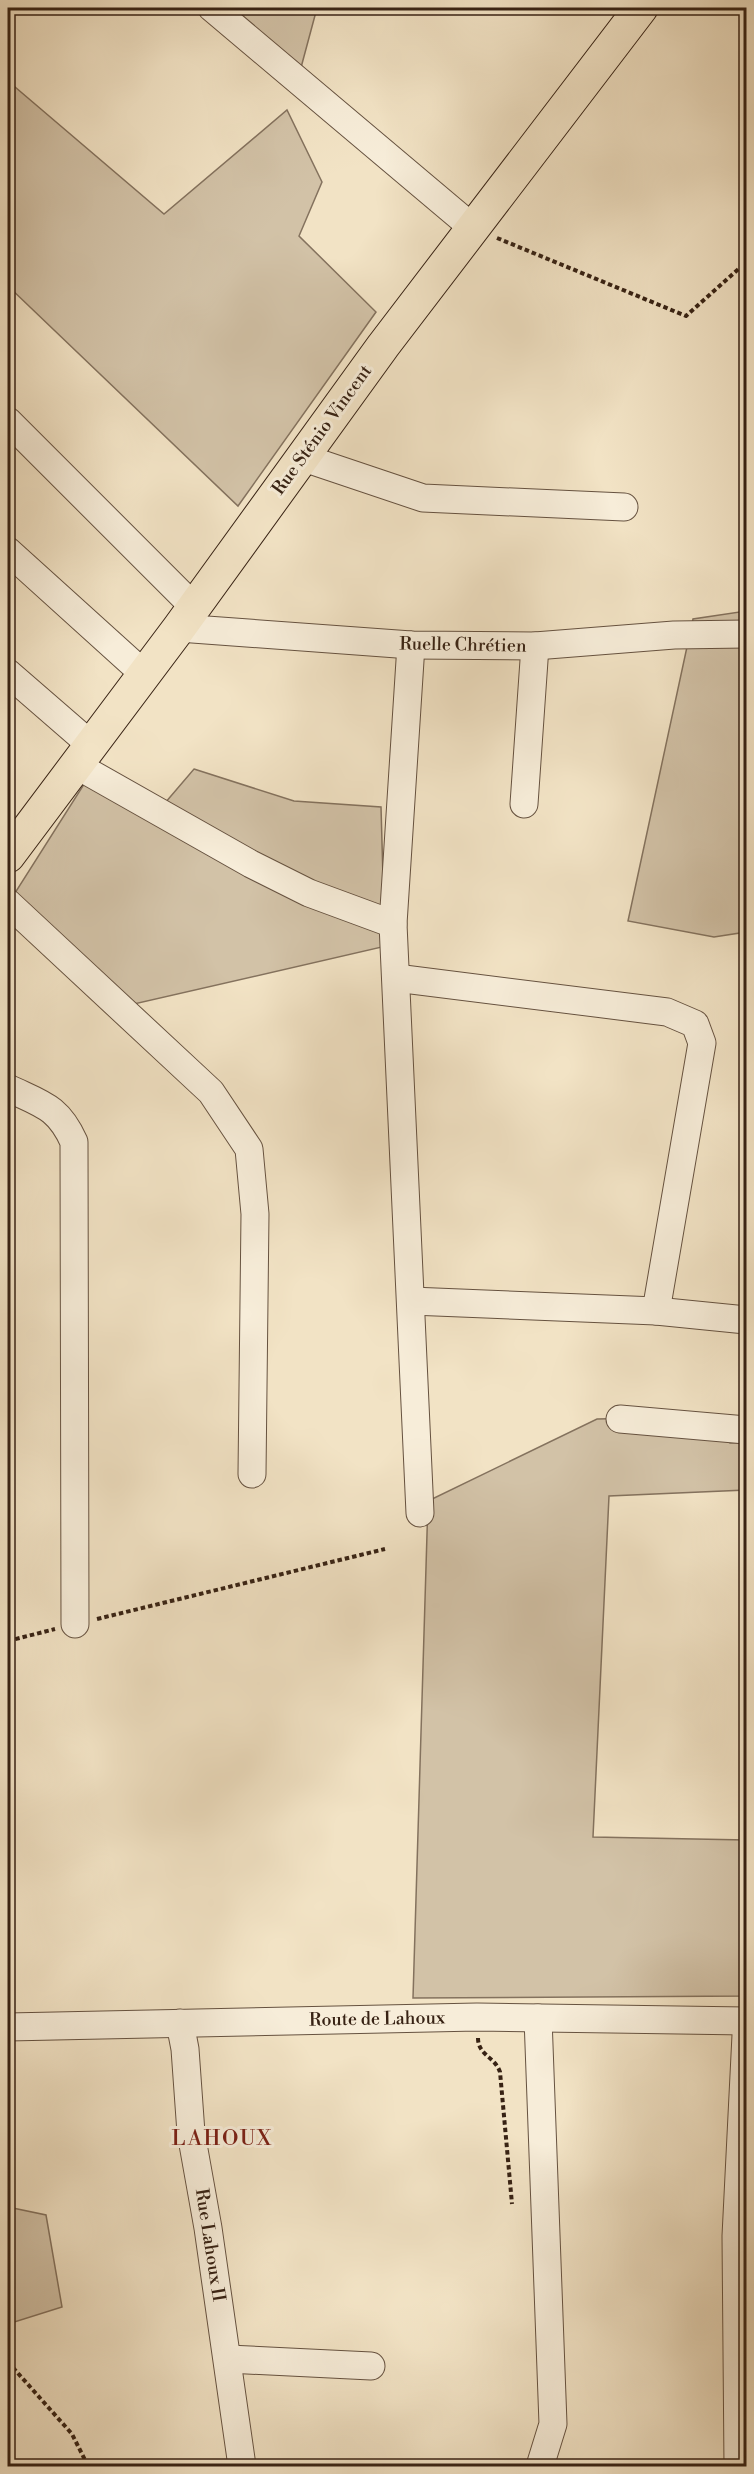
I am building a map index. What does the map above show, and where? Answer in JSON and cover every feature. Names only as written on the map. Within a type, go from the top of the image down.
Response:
[{"type":"main road","name":"Rue Sténio Vincent","points":[[8,856],[186,617],[301,457],[641,8]]},
{"type":"street","points":[[212,8],[473,228]]},
{"type":"street","points":[[8,421],[186,617]]},
{"type":"street","points":[[301,457],[423,498],[624,507]]},
{"type":"street","points":[[8,551],[144,674]]},
{"type":"street","name":"Ruelle Chrétien","points":[[186,617],[411,645],[535,646],[674,635],[747,634]]},
{"type":"street","points":[[411,645],[393,924],[420,1513]]},
{"type":"street","points":[[524,804],[535,646]]},
{"type":"street","points":[[8,672],[83,755],[261,869],[309,893],[393,924]]},
{"type":"street","points":[[8,903],[211,1092],[249,1149],[255,1214],[252,1474]]},
{"type":"street","points":[[396,978],[667,1012],[695,1024],[702,1043],[656,1311]]},
{"type":"street","points":[[8,1088],[50,1108],[65,1122],[74,1142],[75,1624]]},
{"type":"street","points":[[411,1301],[656,1311],[747,1320]]},
{"type":"street","points":[[620,1419],[747,1430]]},
{"type":"street","name":"Route de Lahoux","points":[[8,2028],[477,2017],[747,2021]]},
{"type":"street","points":[[538,2018],[553,2424],[540,2466]]},
{"type":"street","name":"Rue Lahoux II","points":[[180,2023],[185,2049],[191,2133],[208,2228],[242,2466]]},
{"type":"street","points":[[738,2466],[736,2236],[747,2035]]},
{"type":"street","points":[[228,2359],[371,2366]]},
{"type":"path","points":[[473,228],[686,316],[743,266],[747,266]]},
{"type":"path","points":[[8,1641],[385,1549]]},
{"type":"path","points":[[477,2017],[480,2050],[497,2064],[500,2072],[512,2204]]},
{"type":"path","points":[[8,2362],[72,2434],[88,2466]]},
{"type":"shaded area","points":[[230,8],[317,8],[299,75]]},
{"type":"shaded area","points":[[8,81],[164,214],[287,110],[322,182],[299,236],[376,312],[238,506],[8,286]]},
{"type":"shaded area","points":[[746,611],[746,932],[714,937],[628,921],[693,619]]},
{"type":"shaded area","points":[[194,769],[294,801],[381,807],[384,914],[382,947],[134,1004],[13,896],[93,770],[159,810]]},
{"type":"shaded area","points":[[726,1416],[730,1443],[746,1442],[746,1490],[609,1496],[593,1837],[746,1840],[746,1996],[413,1998],[428,1501],[597,1419]]},
{"type":"shaded area","points":[[8,2207],[46,2215],[62,2307],[8,2324]]},
{"type":"district","name":"LAHOUX","points":[[222,2139]]}]
